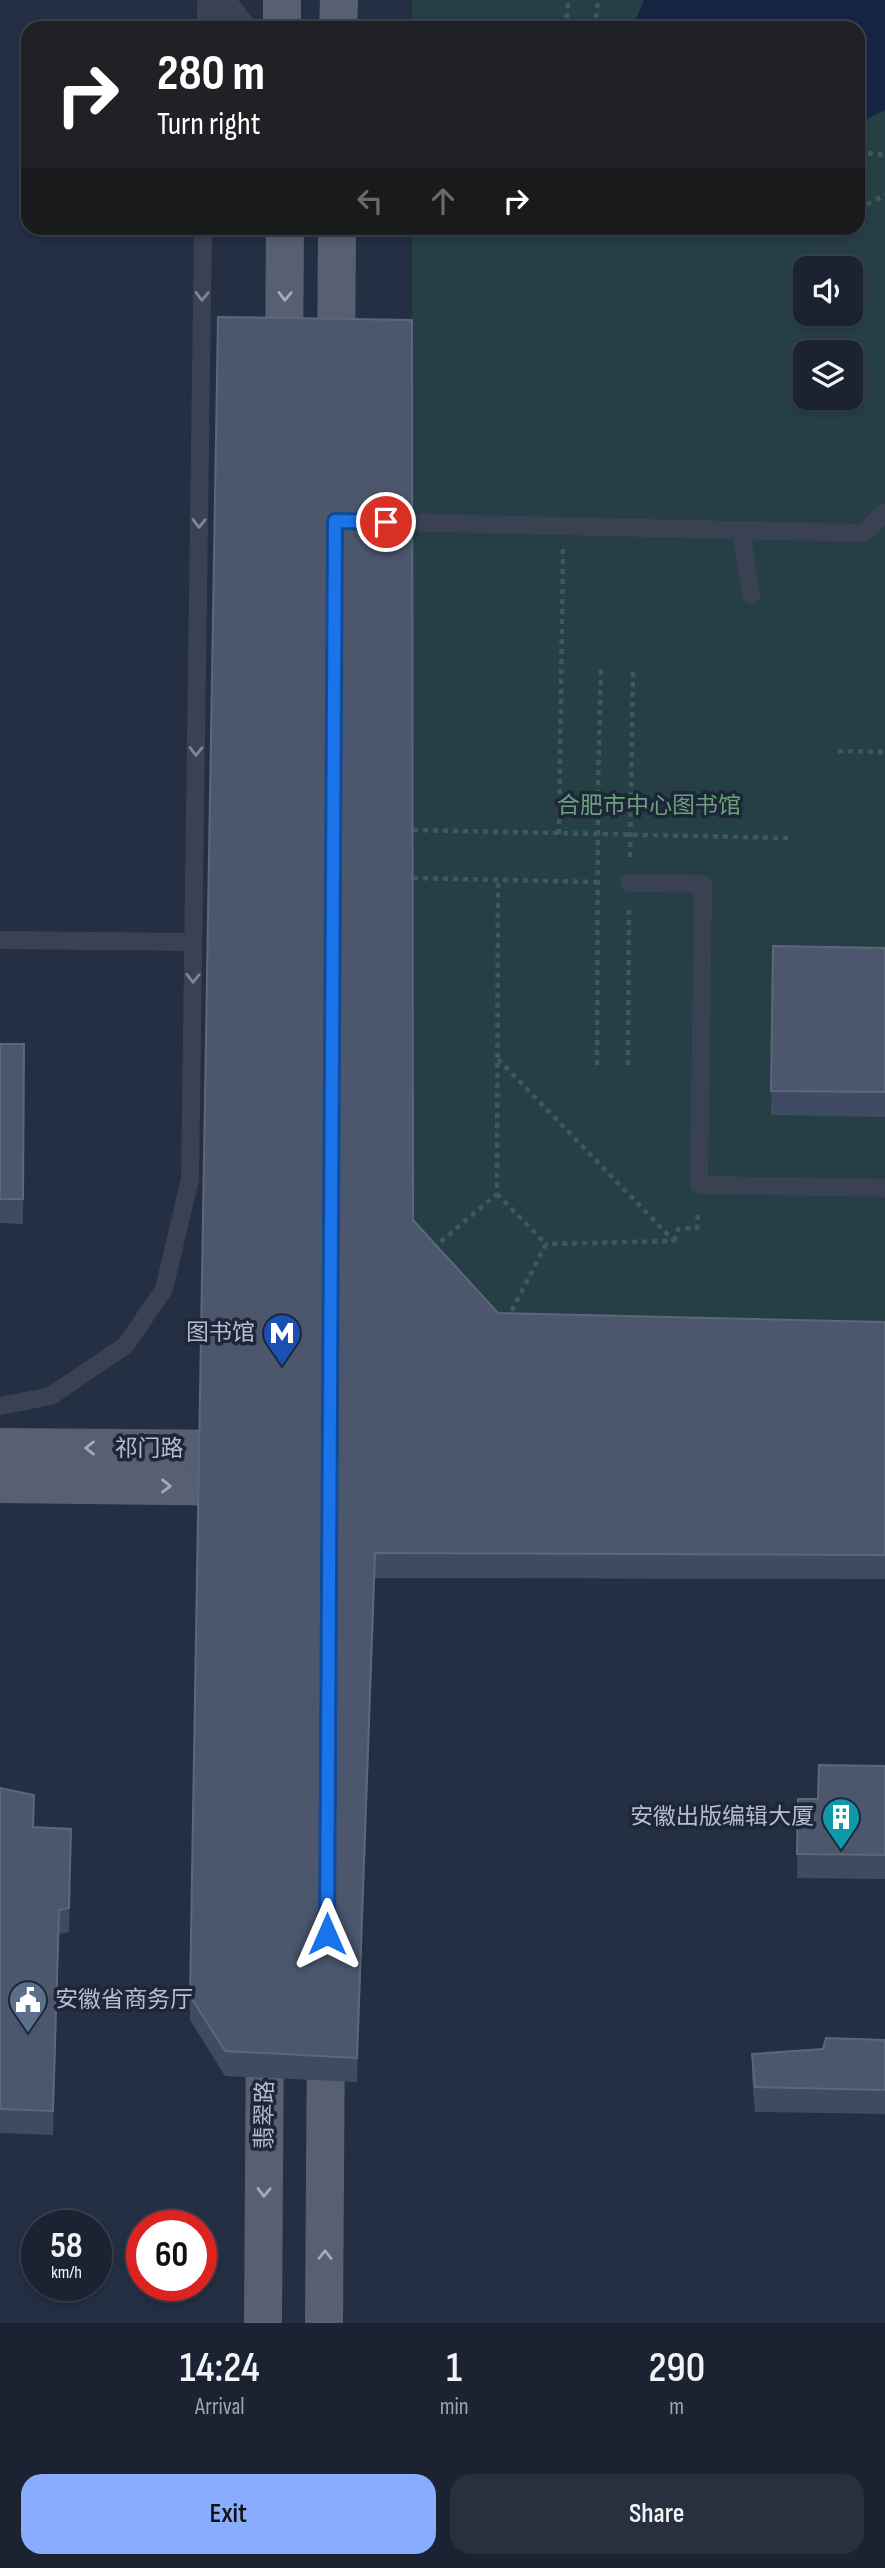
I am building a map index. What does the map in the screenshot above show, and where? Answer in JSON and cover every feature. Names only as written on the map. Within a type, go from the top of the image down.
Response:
[{"type":"main road","points":[[282,0],[282,21]]},
{"type":"main road","points":[[338,21],[339,0]]},
{"type":"main road","points":[[284,402],[285,235]]},
{"type":"main road","points":[[335,409],[337,235]]},
{"type":"main road","name":"祁门路","points":[[0,1447],[275,1468],[0,1484]]},
{"type":"main road","name":"翡翠路","points":[[262,2323],[266,1985]]},
{"type":"main road","points":[[324,2323],[326,1990]]},
{"type":"street","points":[[216,0],[233,21]]},
{"type":"lane","points":[[206,0],[206,21]]},
{"type":"lane","points":[[0,1406],[51,1396],[126,1345],[164,1289],[190,1179],[203,235]]},
{"type":"lane","points":[[375,522],[864,533],[885,512]]},
{"type":"lane","points":[[741,532],[751,595]]},
{"type":"lane","points":[[629,883],[703,884],[699,1185],[885,1188]]},
{"type":"lane","points":[[0,940],[193,942]]},
{"type":"path","points":[[566,21],[568,0]]},
{"type":"path","points":[[596,21],[598,0]]},
{"type":"path","points":[[865,153],[885,155]]},
{"type":"path","points":[[865,205],[885,195]]},
{"type":"path","points":[[559,834],[563,527]]},
{"type":"path","points":[[597,1065],[597,835],[601,667]]},
{"type":"path","points":[[631,785],[633,670]]},
{"type":"path","points":[[838,751],[885,752]]},
{"type":"path","points":[[413,830],[789,838]]},
{"type":"path","points":[[413,878],[629,883]]},
{"type":"path","points":[[498,880],[497,1194],[546,1244],[674,1241]]},
{"type":"path","points":[[628,944],[628,1065]]},
{"type":"path","points":[[498,1059],[674,1241]]},
{"type":"path","points":[[674,1241],[678,1229],[697,1228],[699,1185]]},
{"type":"path","points":[[424,1255],[497,1194]]},
{"type":"path","points":[[504,1326],[546,1244]]},
{"type":"green space","name":"合肥市中心图书馆","points":[[412,0],[885,0],[885,1349],[498,1338],[413,1244],[412,235],[865,235],[865,21],[412,21]]},
{"type":"water","points":[[644,0],[885,0],[885,110],[865,120],[865,21],[636,19]]},
{"type":"building","points":[[218,317],[412,320],[413,1220],[498,1313],[885,1322],[885,1555],[375,1553],[357,2058],[225,2051],[190,1996]]},
{"type":"building","points":[[773,946],[885,948],[885,1092],[771,1091]]},
{"type":"building","points":[[0,1044],[24,1044],[23,1199],[0,1199]]},
{"type":"building","name":"安徽出版编辑大厦","points":[[819,1765],[885,1766],[885,1855],[797,1854],[798,1799],[818,1799]]},
{"type":"building","name":"安徽省商务厅","points":[[0,1788],[34,1795],[33,1827],[71,1829],[69,1908],[59,1910],[53,2111],[0,2109]]},
{"type":"building","points":[[826,2038],[885,2040],[885,2090],[755,2087],[752,2054],[823,2049]]},
{"type":"place","name":"图书馆","points":[[282,1367]]},
{"type":"place","name":"安徽出版编辑大厦","points":[[841,1851]]},
{"type":"place","name":"安徽省商务厅","points":[[28,2034]]},
{"type":"route","points":[[327,1934],[335,521],[386,522]]}]
